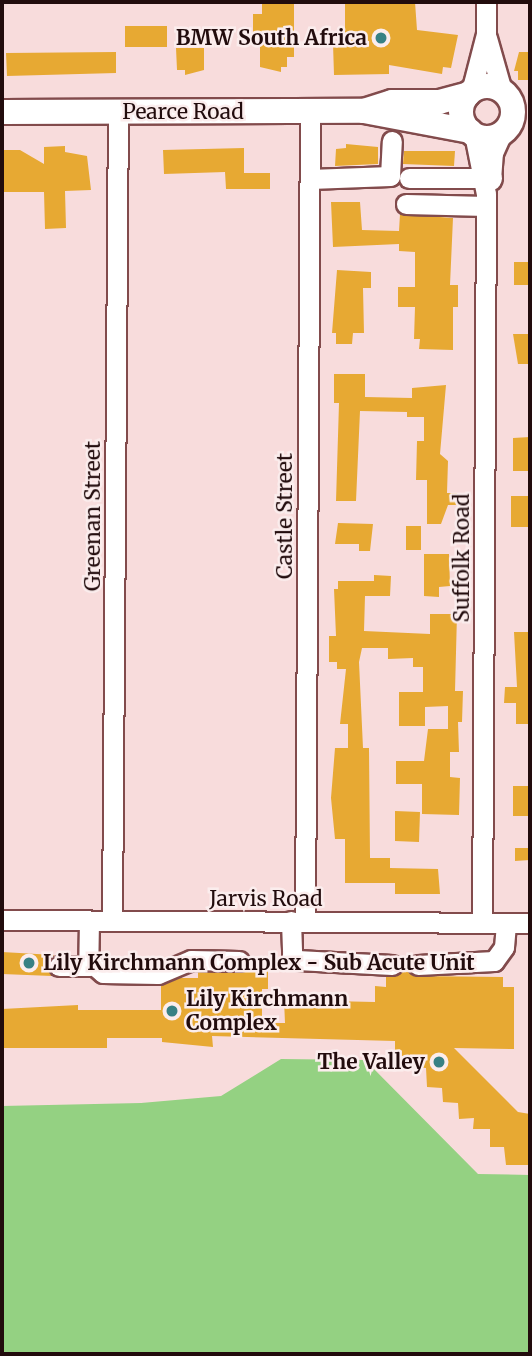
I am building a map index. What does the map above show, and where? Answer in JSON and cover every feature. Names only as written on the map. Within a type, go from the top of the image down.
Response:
[{"type":"main road","name":"Pearce Road","points":[[364,111],[392,102],[439,102],[488,86],[513,96]]},
{"type":"main road","points":[[469,93],[461,113],[472,133]]},
{"type":"main road","points":[[513,96],[514,127]]},
{"type":"main road","name":"Pearce Road","points":[[2,112],[364,111],[486,138],[514,127]]},
{"type":"street","points":[[469,93],[486,34],[486,2]]},
{"type":"street","points":[[486,34],[513,96]]},
{"type":"street","name":"Greenan Street","points":[[112,921],[118,112]]},
{"type":"street","name":"Castle Street","points":[[310,112],[298,921],[292,955],[297,960],[392,965]]},
{"type":"street","name":"Suffolk Road","points":[[482,922],[486,189],[493,153],[514,127]]},
{"type":"street","name":"Suffolk Road","points":[[472,133],[486,189]]},
{"type":"street","points":[[310,179],[390,176],[392,141]]},
{"type":"street","points":[[410,178],[486,189]]},
{"type":"street","points":[[406,204],[486,189]]},
{"type":"street","name":"Jarvis Road","points":[[2,920],[530,922]]},
{"type":"street","points":[[89,921],[90,966]]},
{"type":"street","points":[[418,965],[494,961],[504,947],[506,923]]},
{"type":"street","points":[[59,966],[90,966],[103,973],[158,974],[191,960],[239,961]]},
{"type":"green space","points":[[281,1059],[365,1060],[478,1174],[530,1175],[530,1354],[2,1354],[2,1106],[141,1103],[221,1096]]},
{"type":"building","points":[[262,2],[294,2],[294,57],[287,57],[287,67],[281,67],[281,72],[260,67],[260,34],[253,34],[253,14],[262,14]]},
{"type":"building","name":"BMW South Africa","points":[[345,2],[415,2],[417,30],[458,35],[451,68],[443,67],[442,74],[389,65],[389,74],[334,75],[333,44],[345,44]]},
{"type":"building","points":[[125,26],[167,26],[167,47],[125,47]]},
{"type":"building","points":[[176,48],[204,48],[204,70],[185,75],[185,70],[177,70]]},
{"type":"building","points":[[116,52],[116,73],[7,76],[6,53]]},
{"type":"building","points":[[519,52],[530,52],[530,80],[518,80],[518,71],[514,71]]},
{"type":"building","points":[[346,144],[378,147],[378,164],[335,166],[336,149],[346,148]]},
{"type":"building","points":[[65,146],[65,152],[87,156],[91,190],[65,191],[66,228],[45,229],[44,192],[2,192],[2,150],[20,150],[44,164],[44,147]]},
{"type":"building","points":[[244,148],[244,173],[270,173],[270,189],[226,189],[225,172],[164,174],[163,150]]},
{"type":"building","points":[[404,151],[455,151],[454,166],[403,164]]},
{"type":"building","points":[[331,202],[360,202],[362,230],[399,231],[400,214],[453,218],[450,285],[458,285],[458,307],[453,307],[453,350],[419,349],[420,339],[414,339],[415,307],[398,307],[398,287],[415,287],[415,252],[399,251],[399,244],[333,247]]},
{"type":"building","points":[[514,262],[530,262],[530,285],[514,285]]},
{"type":"building","points":[[337,270],[371,272],[371,288],[363,288],[364,333],[353,333],[352,344],[336,344],[336,333],[332,333]]},
{"type":"building","points":[[513,334],[530,334],[530,364],[518,364]]},
{"type":"building","points":[[334,374],[365,374],[365,397],[412,398],[412,388],[446,385],[440,454],[448,461],[447,493],[457,493],[456,505],[448,505],[441,524],[427,524],[427,480],[416,480],[417,441],[424,441],[424,417],[407,417],[407,412],[360,411],[356,501],[336,501],[339,403],[334,403]]},
{"type":"building","points":[[530,437],[530,471],[513,471],[513,438]]},
{"type":"building","points":[[511,496],[530,496],[530,527],[511,527]]},
{"type":"building","points":[[338,523],[373,524],[370,551],[359,551],[359,544],[335,544]]},
{"type":"building","points":[[406,526],[421,526],[421,550],[406,550]]},
{"type":"building","points":[[424,554],[449,554],[450,586],[439,587],[439,597],[424,596]]},
{"type":"building","points":[[374,575],[391,576],[390,596],[365,596],[364,631],[430,634],[430,614],[457,614],[455,691],[463,691],[462,722],[458,722],[459,752],[450,752],[450,777],[460,778],[459,815],[422,814],[422,784],[396,784],[396,761],[424,761],[428,729],[448,729],[448,706],[425,707],[425,726],[399,726],[399,692],[423,692],[423,667],[413,667],[413,658],[388,659],[388,648],[362,648],[359,662],[363,748],[369,748],[370,858],[390,858],[390,868],[438,869],[440,894],[395,894],[395,883],[345,883],[345,839],[335,839],[331,798],[335,748],[348,748],[348,724],[340,724],[346,669],[337,669],[337,662],[329,662],[329,636],[336,636],[334,589],[338,589],[338,581],[374,581]]},
{"type":"building","points":[[514,632],[530,632],[530,724],[516,724],[516,703],[504,703],[505,687],[517,687]]},
{"type":"building","points":[[513,786],[530,786],[530,816],[513,816]]},
{"type":"building","points":[[395,811],[420,812],[419,842],[395,841]]},
{"type":"building","points":[[515,848],[530,848],[530,860],[515,861]]},
{"type":"building","name":"Lily Kirchmann Complex - Sub Acute Unit","points":[[2,952],[54,955],[47,965],[52,976],[2,974]]},
{"type":"building","points":[[400,956],[410,956],[406,966],[413,976],[503,977],[503,987],[514,987],[514,1049],[454,1048],[518,1112],[530,1114],[530,1165],[506,1165],[504,1147],[490,1147],[490,1129],[473,1129],[474,1118],[459,1119],[458,1103],[443,1102],[442,1088],[427,1087],[426,1068],[410,1067],[410,1056],[395,1056],[395,1041],[212,1036],[213,1047],[162,1042],[162,1038],[107,1038],[107,1048],[2,1048],[2,1009],[78,1005],[78,1010],[161,1010],[161,986],[180,978],[198,978],[198,972],[244,972],[251,963],[262,963],[263,971],[268,971],[268,989],[262,989],[262,1023],[285,1023],[284,1000],[375,1002],[375,986],[386,987],[386,977],[403,971]]},
{"type":"place","name":"BMW South Africa","points":[[381,38]]},
{"type":"place","name":"Lily Kirchmann Complex - Sub Acute Unit","points":[[29,963]]},
{"type":"place","name":"Lily Kirchmann Complex","points":[[172,1011]]},
{"type":"place","name":"The Valley","points":[[439,1062]]}]
